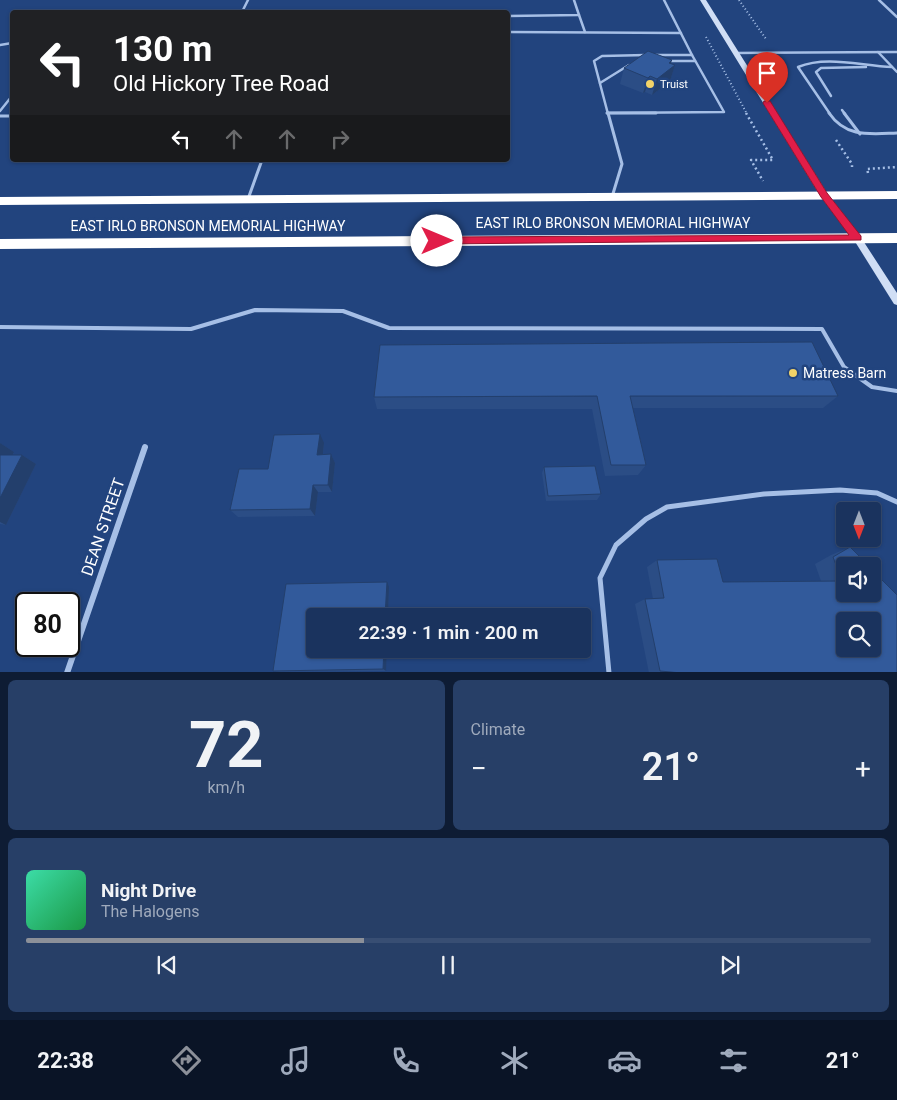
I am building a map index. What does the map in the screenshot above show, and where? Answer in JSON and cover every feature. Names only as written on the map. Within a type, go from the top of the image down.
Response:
[{"type":"highway","name":"EAST IRLO BRONSON MEMORIAL HIGHWAY","points":[[0,201],[897,195]]},
{"type":"highway","name":"EAST IRLO BRONSON MEMORIAL HIGHWAY","points":[[0,244],[897,238]]},
{"type":"street","points":[[703,0],[824,195],[857,238],[897,301]]},
{"type":"street","name":"DEAN STREET","points":[[68,672],[145,447]]},
{"type":"lane","points":[[574,0],[585,32]]},
{"type":"lane","points":[[607,113],[724,112],[664,0]]},
{"type":"lane","points":[[879,0],[897,17]]},
{"type":"lane","points":[[510,16],[579,15]]},
{"type":"lane","points":[[510,32],[681,33]]},
{"type":"lane","points":[[878,52],[897,72]]},
{"type":"lane","points":[[736,53],[897,52]]},
{"type":"lane","points":[[612,197],[622,164],[594,61],[602,56],[692,55]]},
{"type":"lane","points":[[660,62],[695,61]]},
{"type":"lane","points":[[600,82],[634,62]]},
{"type":"lane","points":[[879,67],[850,63],[804,63],[798,67],[802,76],[835,122],[846,129],[860,134],[897,133]]},
{"type":"lane","points":[[831,96],[818,78],[816,72],[820,68],[892,67]]},
{"type":"lane","points":[[0,111],[10,98]]},
{"type":"lane","points":[[842,110],[860,134]]},
{"type":"lane","points":[[248,199],[261,162]]},
{"type":"lane","points":[[0,327],[191,328],[255,310],[343,311],[389,328],[822,328],[844,366],[872,387],[897,391]]},
{"type":"lane","points":[[609,672],[600,578],[616,545],[646,519],[666,507],[764,494],[840,490],[877,493],[897,502]]},
{"type":"path","points":[[703,31],[717,60],[773,160],[750,160],[764,181]]},
{"type":"path","points":[[868,172],[867,169],[897,167]]},
{"type":"building","points":[[648,51],[672,60],[669,63],[675,65],[657,79],[650,76],[648,78],[624,68]]},
{"type":"building","points":[[812,342],[838,396],[630,396],[646,465],[611,465],[597,396],[374,397],[380,345]]},
{"type":"building","points":[[320,434],[317,455],[331,454],[328,485],[313,485],[310,509],[230,510],[239,469],[268,469],[274,435]]},
{"type":"building","points":[[0,455],[22,455],[0,498]]},
{"type":"building","points":[[595,466],[601,494],[548,496],[544,467]]},
{"type":"building","points":[[851,548],[860,557],[836,557],[836,565],[833,557]]},
{"type":"building","points":[[717,559],[723,582],[836,581],[836,602],[881,602],[881,579],[897,595],[897,672],[660,671],[645,599],[664,598],[657,560]]},
{"type":"building","points":[[387,582],[385,608],[306,608],[306,658],[384,658],[383,669],[273,671],[286,584]]},
{"type":"place","name":"Truist","points":[[650,84]]},
{"type":"place","name":"Matress Barn","points":[[793,373]]},
{"type":"route","points":[[437,241],[857,238],[824,195],[767,103]]}]
